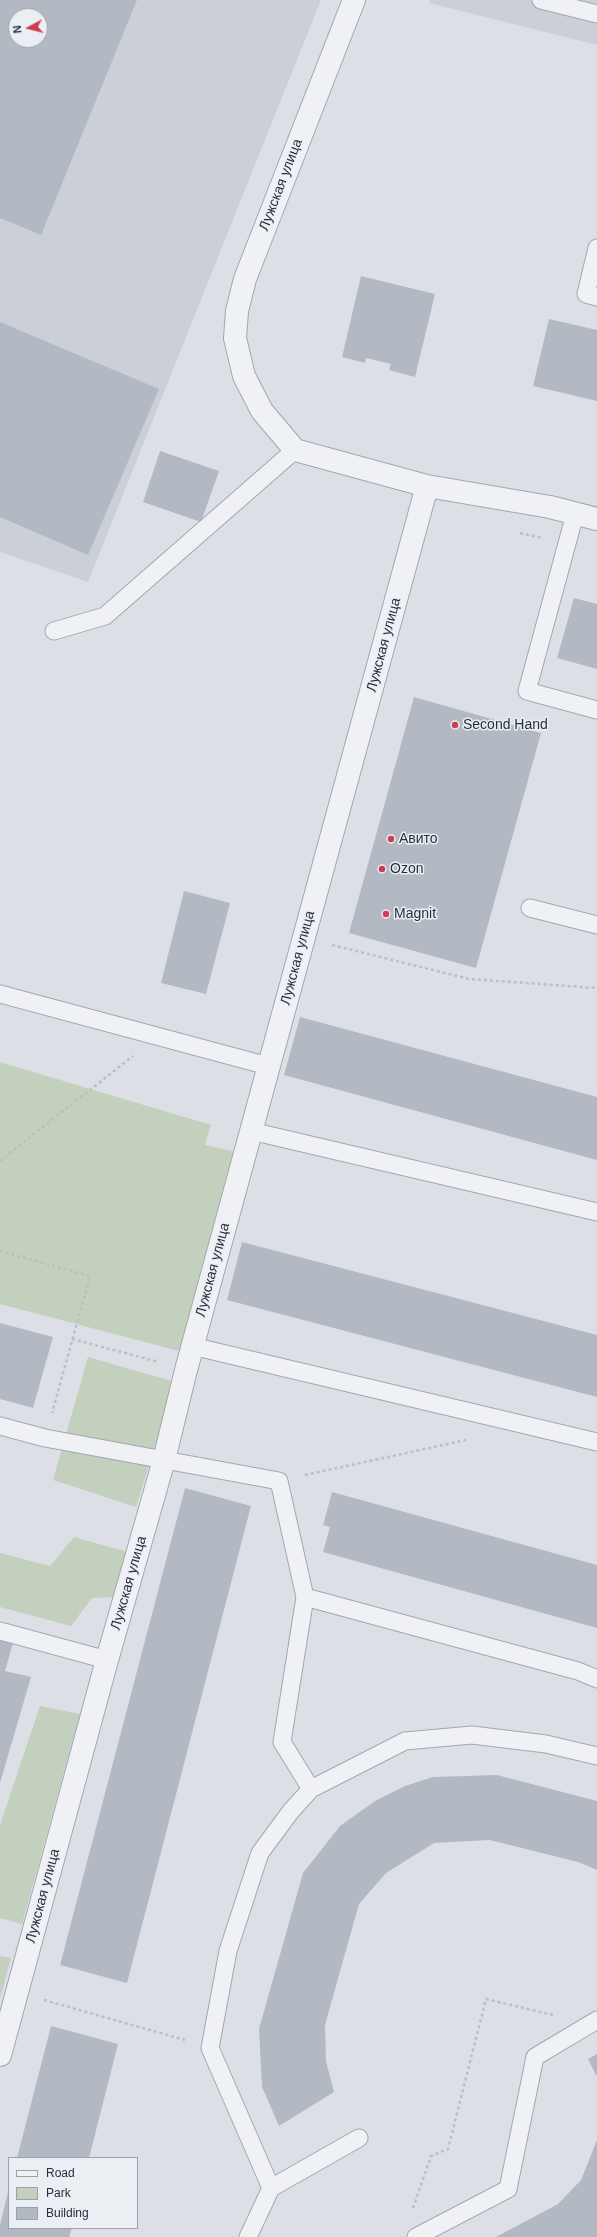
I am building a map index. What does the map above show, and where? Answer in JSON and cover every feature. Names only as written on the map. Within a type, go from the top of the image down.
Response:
[{"type":"street","name":"Лужская улица","points":[[295,450],[262,411],[244,376],[236,338],[237,311],[245,279],[354,0]]},
{"type":"street","points":[[295,450],[427,486],[597,519]]},
{"type":"street","name":"Лужская улица","points":[[0,2055],[107,1660],[164,1460],[192,1346],[427,486]]},
{"type":"lane","points":[[541,0],[597,14]]},
{"type":"lane","points":[[597,248],[586,294],[597,297]]},
{"type":"lane","points":[[54,630],[105,616],[295,450]]},
{"type":"lane","points":[[574,514],[527,692],[597,710]]},
{"type":"lane","points":[[530,908],[597,925]]},
{"type":"lane","points":[[0,994],[268,1066]]},
{"type":"lane","points":[[251,1131],[597,1212]]},
{"type":"lane","points":[[192,1346],[597,1442]]},
{"type":"lane","points":[[0,1426],[45,1438],[279,1481],[305,1597],[282,1742],[311,1789]]},
{"type":"lane","points":[[305,1597],[578,1672],[597,1679]]},
{"type":"lane","points":[[0,1631],[107,1660]]},
{"type":"lane","points":[[271,2188],[210,2048],[228,1951],[260,1853],[291,1811],[311,1789],[405,1741],[472,1735],[546,1744],[597,1756]]},
{"type":"lane","points":[[416,2237],[508,2189],[535,2057],[594,2022]]},
{"type":"lane","points":[[248,2237],[271,2188],[359,2138]]},
{"type":"path","points":[[304,938],[469,979],[597,988]]},
{"type":"path","points":[[0,1161],[158,1037]]},
{"type":"path","points":[[0,1251],[90,1276],[45,1438]]},
{"type":"path","points":[[72,1339],[186,1370]]},
{"type":"path","points":[[279,1481],[474,1438]]},
{"type":"path","points":[[18,1992],[210,2048]]},
{"type":"path","points":[[410,2215],[431,2156],[448,2149],[486,2000],[594,2022]]},
{"type":"shaded area","points":[[0,0],[321,0],[88,582],[0,552]]},
{"type":"shaded area","points":[[430,0],[597,0],[597,45],[429,3]]},
{"type":"green space","points":[[0,1062],[211,1125],[205,1145],[237,1152],[179,1351],[0,1304]]},
{"type":"green space","points":[[88,1357],[175,1382],[136,1507],[53,1480]]},
{"type":"green space","points":[[74,1537],[131,1553],[115,1597],[92,1598],[71,1626],[0,1607],[0,1553],[50,1566]]},
{"type":"green space","points":[[40,1706],[80,1714],[22,1924],[0,1918],[0,1825]]},
{"type":"green space","points":[[0,1956],[11,1958],[0,1999]]},
{"type":"building","points":[[0,0],[137,0],[41,235],[0,218]]},
{"type":"building","points":[[361,276],[435,294],[415,377],[389,370],[391,364],[366,358],[365,363],[342,357]]},
{"type":"building","points":[[549,319],[597,330],[597,401],[533,386]]},
{"type":"building","points":[[0,322],[159,389],[88,555],[0,517]]},
{"type":"building","points":[[160,451],[219,471],[201,522],[143,502]]},
{"type":"building","points":[[574,598],[597,604],[597,669],[557,658]]},
{"type":"building","points":[[414,697],[541,733],[476,968],[349,933]]},
{"type":"building","points":[[184,891],[230,903],[206,994],[161,983]]},
{"type":"building","points":[[300,1017],[597,1097],[597,1160],[284,1075]]},
{"type":"building","points":[[242,1242],[597,1335],[597,1397],[227,1300]]},
{"type":"building","points":[[0,1323],[53,1337],[33,1408],[0,1399]]},
{"type":"building","points":[[185,1488],[251,1506],[127,1983],[60,1965]]},
{"type":"building","points":[[332,1492],[597,1565],[597,1628],[323,1552],[330,1527],[323,1525]]},
{"type":"building","points":[[0,1640],[13,1643],[5,1671],[31,1677],[0,1783]]},
{"type":"building","points":[[497,1775],[597,1801],[597,1870],[578,1862],[490,1840],[434,1843],[386,1873],[359,1904],[325,2025],[326,2061],[334,2092],[279,2126],[262,2087],[259,2029],[303,1873],[340,1826],[375,1801],[405,1786],[433,1777]]},
{"type":"building","points":[[51,2026],[118,2044],[89,2157],[17,2157]]},
{"type":"building","points":[[597,2054],[597,2075],[596,2075],[588,2059]]},
{"type":"building","points":[[597,2140],[597,2237],[496,2237],[558,2204],[581,2180]]},
{"type":"building","points":[[8,2192],[8,2229],[72,2229],[69,2237],[0,2237],[0,2225]]},
{"type":"place","name":"Second Hand","points":[[455,725]]},
{"type":"place","name":"Авито","points":[[391,839]]},
{"type":"place","name":"Ozon","points":[[382,869]]},
{"type":"place","name":"Magnit","points":[[386,914]]}]
